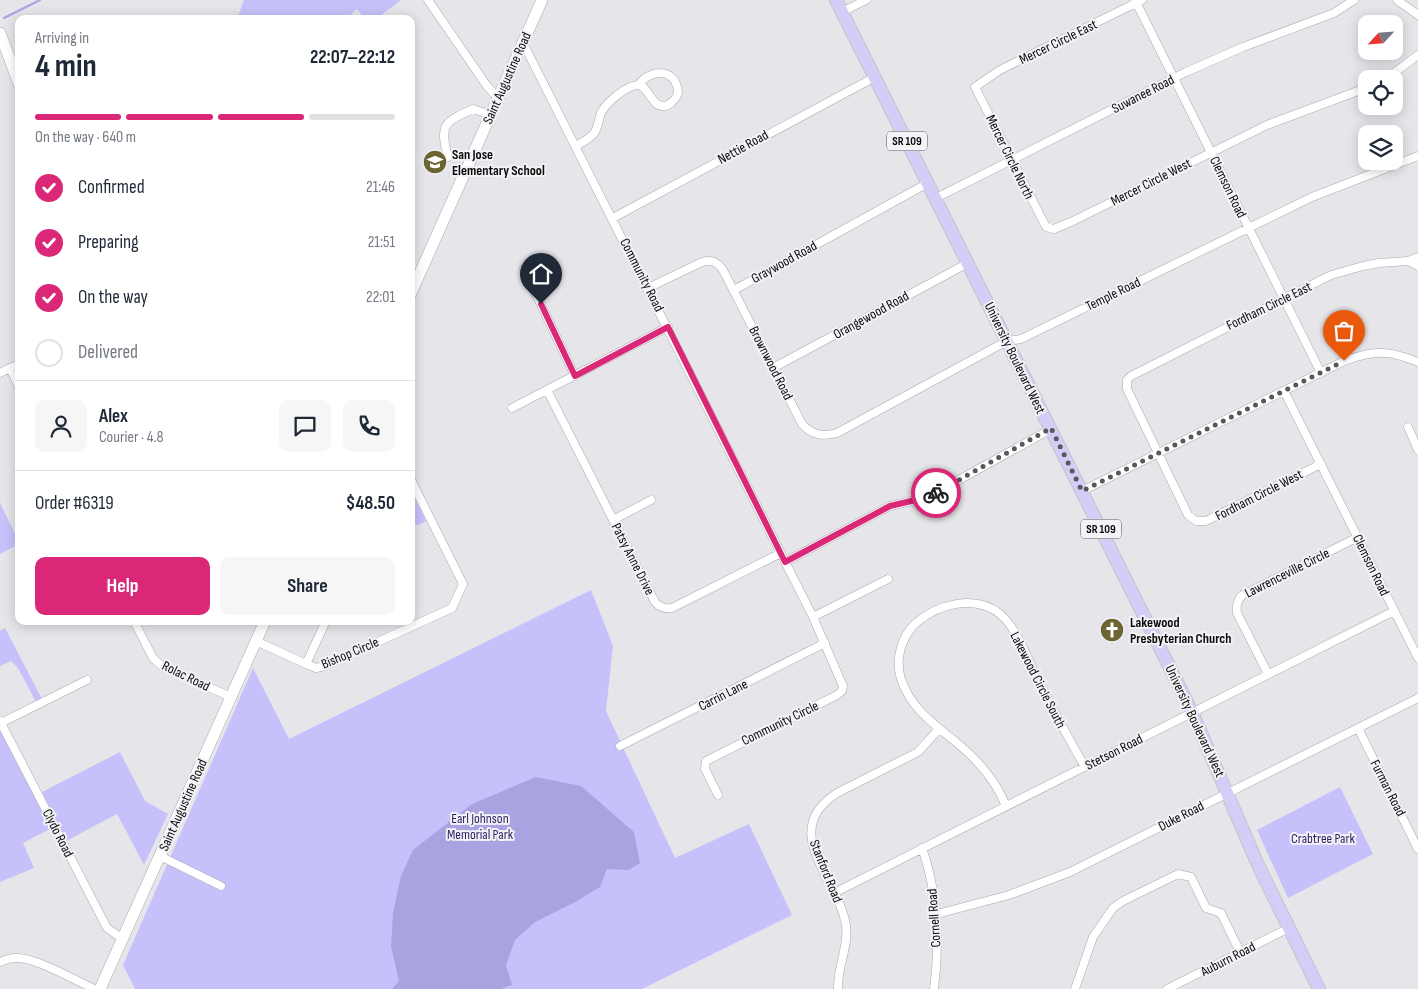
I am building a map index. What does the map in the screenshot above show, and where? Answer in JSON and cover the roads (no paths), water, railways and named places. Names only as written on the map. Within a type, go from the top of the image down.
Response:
[{"type":"main road","name":"Saint Augustine Road","points":[[415,284],[542,0]]},
{"type":"main road","name":"University Boulevard West","points":[[839,6],[1192,712],[1258,865],[1319,989]]},
{"type":"main road","points":[[0,32],[15,73]]},
{"type":"main road","name":"Saint Augustine Road","points":[[100,989],[263,625]]},
{"type":"street","points":[[428,0],[487,86],[498,98]]},
{"type":"street","points":[[839,6],[866,0]]},
{"type":"street","name":"Suwanee Road","points":[[936,198],[1243,46],[1334,13],[1354,0]]},
{"type":"street","points":[[1397,0],[1418,15]]},
{"type":"street","name":"Clemson Road","points":[[1138,1],[1174,79],[1321,373]]},
{"type":"street","name":"Mercer Circle East","points":[[975,87],[1000,70],[1138,1]]},
{"type":"street","name":"Community Road","points":[[523,43],[668,327],[825,643]]},
{"type":"street","points":[[1398,70],[1418,55]]},
{"type":"street","points":[[576,146],[594,134],[606,105],[620,93],[638,85],[646,76],[657,72],[664,74],[676,84],[678,93],[673,102],[662,106],[655,102],[642,86],[638,85]]},
{"type":"street","name":"Nettie Road","points":[[613,218],[875,77]]},
{"type":"street","name":"Mercer Circle North","points":[[975,87],[1046,227]]},
{"type":"street","name":"Mercer Circle West","points":[[1046,227],[1054,229],[1073,221],[1267,125],[1358,91]]},
{"type":"street","points":[[448,157],[442,133],[445,126],[473,109],[491,115]]},
{"type":"street","name":"Temple Road","points":[[813,434],[828,436],[837,434],[1007,341],[1021,340],[1312,197],[1418,156]]},
{"type":"street","name":"Graywood Road","points":[[734,290],[928,183]]},
{"type":"street","name":"Fordham Circle East","points":[[1158,454],[1127,389],[1127,380],[1131,376],[1339,272],[1363,266],[1408,261],[1418,257]]},
{"type":"street","points":[[648,288],[708,260],[718,263],[734,290]]},
{"type":"street","points":[[1408,261],[1418,266]]},
{"type":"street","name":"Orangewood Road","points":[[773,368],[968,263]]},
{"type":"street","points":[[524,269],[575,376]]},
{"type":"street","name":"Brownwood Road","points":[[734,290],[802,424],[813,434]]},
{"type":"street","points":[[512,408],[668,327]]},
{"type":"street","points":[[1082,491],[1353,358],[1374,352],[1387,352],[1418,362]]},
{"type":"street","points":[[0,373],[15,366]]},
{"type":"street","points":[[10,368],[15,379]]},
{"type":"street","name":"Patsy Anne Drive","points":[[547,390],[658,606],[666,609],[672,608],[781,554]]},
{"type":"street","name":"Clemson Road","points":[[1284,391],[1418,658]]},
{"type":"street","points":[[1408,427],[1418,450]]},
{"type":"street","points":[[785,562],[890,506],[924,498],[937,492],[1051,428]]},
{"type":"street","name":"Fordham Circle West","points":[[1158,454],[1188,515],[1196,521],[1206,521],[1321,464]]},
{"type":"street","name":"Bishop Circle","points":[[415,488],[463,584],[452,608],[415,625]]},
{"type":"street","points":[[613,520],[651,500]]},
{"type":"street","name":"Lawrenceville Circle","points":[[1268,674],[1237,613],[1236,606],[1238,600],[1241,596],[1358,537]]},
{"type":"street","points":[[813,617],[888,579]]},
{"type":"street","name":"Lakewood Circle South","points":[[939,729],[921,714],[908,695],[901,679],[898,664],[905,637],[923,618],[964,602],[981,604],[1000,614],[1011,627],[1061,725],[1085,766]]},
{"type":"street","name":"Stetson Road","points":[[834,893],[1394,611]]},
{"type":"street","name":"Rolac Road","points":[[136,625],[153,658],[163,667],[231,697]]},
{"type":"street","points":[[306,664],[324,625]]},
{"type":"street","name":"Bishop Circle","points":[[256,641],[316,668],[325,666],[415,625]]},
{"type":"street","name":"Carrin Lane","points":[[620,746],[825,643]]},
{"type":"street","name":"Community Circle","points":[[718,795],[705,768],[706,761],[837,695],[842,690],[843,686],[825,643]]},
{"type":"street","points":[[1,722],[87,680]]},
{"type":"street","name":"Duke Road","points":[[937,914],[1009,895],[1086,865],[1418,698]]},
{"type":"street","name":"Clydo Road","points":[[1,722],[108,928],[123,939]]},
{"type":"street","name":"Furman Road","points":[[1358,728],[1418,849]]},
{"type":"street","points":[[939,729],[957,743],[984,771],[997,788],[1006,806]]},
{"type":"street","name":"Stanford Road","points":[[838,989],[840,969],[846,944],[844,918],[811,842],[810,830],[812,822],[826,801],[837,793],[918,752],[939,729]]},
{"type":"street","name":"Cornell Road","points":[[922,848],[933,886],[937,914],[938,929],[934,989]]},
{"type":"street","points":[[160,856],[221,886]]},
{"type":"street","points":[[1075,989],[1094,937],[1113,908],[1123,901],[1178,874],[1191,877],[1206,908],[1222,913],[1240,952]]},
{"type":"street","name":"Auburn Road","points":[[1167,989],[1289,928]]},
{"type":"street","points":[[0,962],[20,958],[38,963],[94,989]]},
{"type":"waterway","points":[[4,18],[40,0]]},
{"type":"place","name":"San Jose Elementary School","points":[[435,162]]},
{"type":"place","name":"Lakewood Presbyterian Church","points":[[1112,630]]},
{"type":"park label","name":"Earl Johnson Memorial Park","points":[[480,826]]},
{"type":"park label","name":"Crabtree Park","points":[[1323,838]]}]
